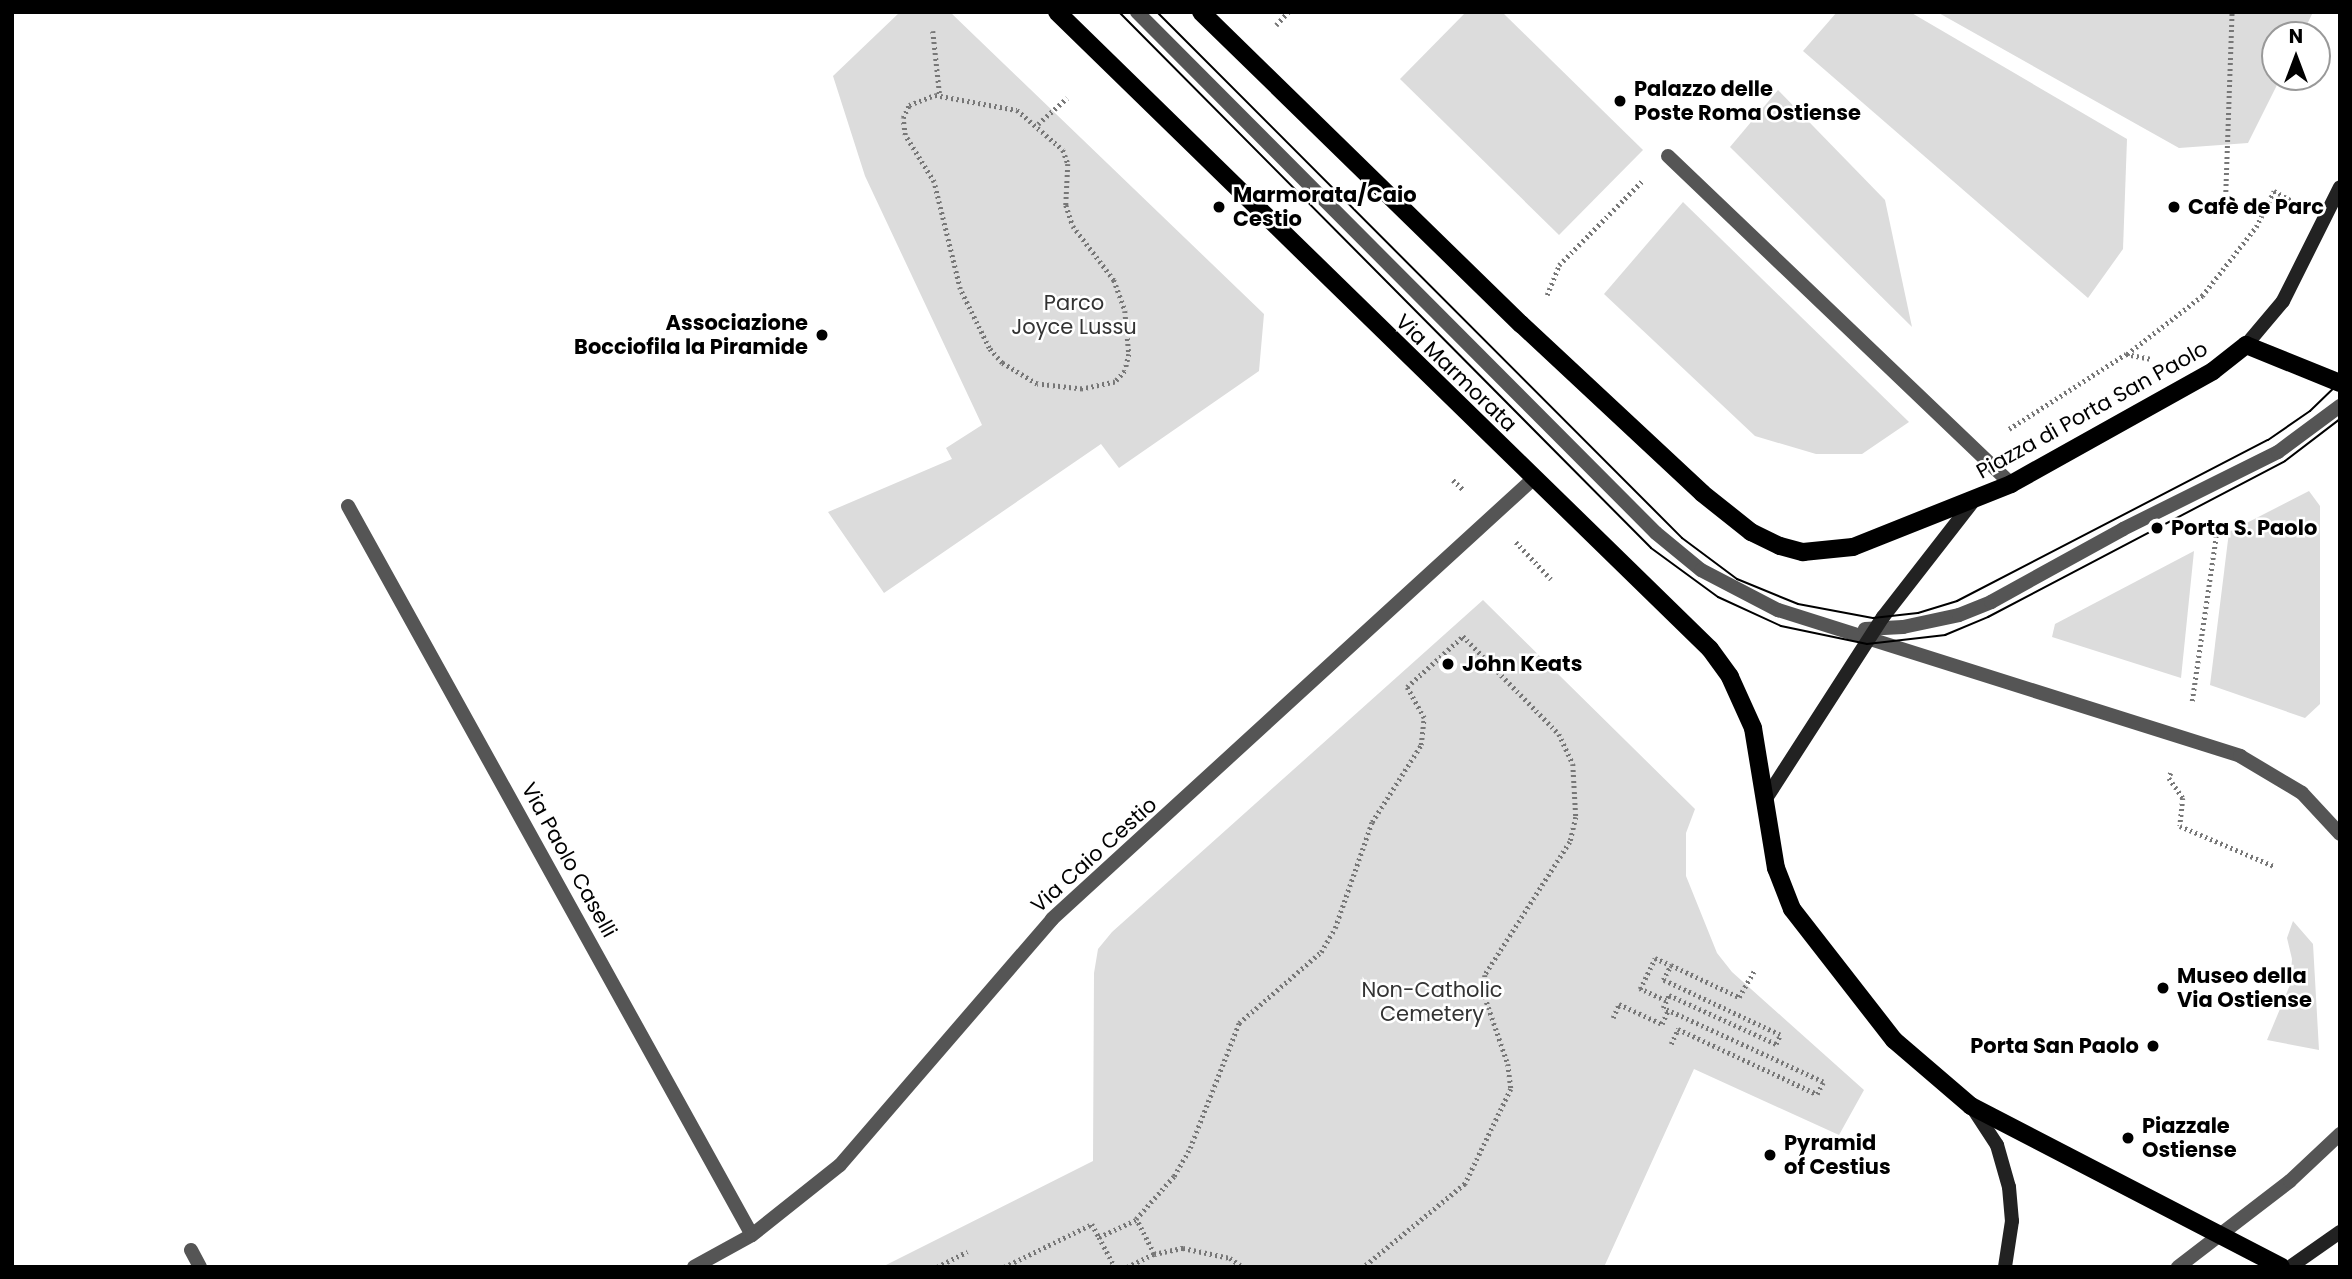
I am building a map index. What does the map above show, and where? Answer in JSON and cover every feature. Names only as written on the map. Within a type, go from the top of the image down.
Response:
[{"type":"main road","name":"Via Marmorata","points":[[1057,12],[1721,663],[1753,728],[1781,886],[1815,945],[1894,1040],[1970,1106]]},
{"type":"main road","points":[[1201,12],[1521,324],[1751,532],[1792,549],[1831,552],[1891,534],[1974,500]]},
{"type":"main road","points":[[2340,187],[2283,301],[2246,345],[2340,383]]},
{"type":"main road","name":"Piazza di Porta San Paolo","points":[[1765,800],[1873,633],[1974,500],[2011,484],[2213,371],[2246,345]]},
{"type":"main road","points":[[1970,1106],[2219,1231],[2281,1267]]},
{"type":"main road","points":[[1970,1106],[1997,1145],[2009,1187],[2012,1221],[2005,1267]]},
{"type":"main road","points":[[2290,1267],[2340,1232]]},
{"type":"street","name":"Via Marmorata","points":[[1137,12],[1656,533],[1701,570],[1769,607],[1798,617],[1873,633]]},
{"type":"street","points":[[1668,156],[2011,484]]},
{"type":"street","points":[[1873,633],[1959,615],[1991,602],[2123,529],[2278,452],[2340,406]]},
{"type":"street","name":"Via Caio Cestio","points":[[694,1267],[752,1235],[840,1165],[1052,919],[1532,480]]},
{"type":"street","name":"Via Paolo Caselli","points":[[348,506],[752,1235]]},
{"type":"street","points":[[1873,633],[2240,756],[2302,793],[2340,834]]},
{"type":"street","points":[[2178,1267],[2219,1231],[2290,1181],[2340,1134]]},
{"type":"street","points":[[191,1250],[200,1267]]},
{"type":"path","points":[[1276,25],[1288,12]]},
{"type":"path","points":[[2225,208],[2232,12]]},
{"type":"path","points":[[933,31],[940,96]]},
{"type":"path","points":[[940,96],[1017,110],[1038,124],[1063,150],[1068,164],[1066,205],[1073,226],[1114,280],[1125,311],[1129,354],[1125,371],[1102,388],[1037,384],[1002,363],[989,348],[960,289],[934,183],[905,135],[904,118],[909,105],[919,98],[940,96]]},
{"type":"path","points":[[1038,124],[1067,98]]},
{"type":"path","points":[[1545,300],[1559,265],[1646,177]]},
{"type":"path","points":[[1977,450],[2126,354],[2202,296],[2256,227],[2274,191]]},
{"type":"path","points":[[2126,354],[2213,371]]},
{"type":"path","points":[[2192,707],[2219,517]]},
{"type":"path","points":[[1099,1237],[1136,1219],[1174,1176],[1190,1148],[1239,1023],[1321,952],[1335,928],[1372,822],[1422,740],[1424,718],[1407,687],[1463,636],[1559,734],[1573,764],[1576,817],[1570,842],[1485,975],[1485,997],[1508,1064],[1511,1089],[1465,1184],[1364,1267]]},
{"type":"path","points":[[2175,762],[2169,778],[2183,798],[2180,826],[2274,866]]},
{"type":"path","points":[[1666,1001],[1640,989],[1655,958],[1739,997],[1755,969]]},
{"type":"path","points":[[1671,965],[1663,980],[1780,1035],[1776,1044],[1669,995],[1663,1008],[1823,1082],[1817,1094],[1678,1029],[1671,1044]]},
{"type":"path","points":[[1613,1018],[1619,1004],[1662,1024],[1668,1010]]},
{"type":"path","points":[[1136,1219],[1154,1254]]},
{"type":"path","points":[[1004,1267],[1092,1224],[1115,1267]]},
{"type":"path","points":[[1127,1267],[1154,1254],[1198,1250],[1243,1267]]},
{"type":"path","points":[[937,1267],[967,1252]]},
{"type":"green space","name":"Parco Joyce Lussu","points":[[900,12],[950,12],[1264,314],[1259,371],[1119,468],[1101,444],[884,593],[828,512],[952,459],[946,448],[982,425],[865,176],[833,76]]},
{"type":"green space","points":[[1466,12],[1502,12],[1643,150],[1559,235],[1400,79]]},
{"type":"green space","points":[[1837,12],[1910,12],[2127,139],[2123,249],[2088,298],[1803,51]]},
{"type":"green space","points":[[1937,12],[2313,12],[2309,21],[2261,21],[2261,91],[2274,91],[2248,143],[2179,148]]},
{"type":"green space","points":[[1778,90],[1885,200],[1912,327],[1730,147]]},
{"type":"green space","points":[[1683,202],[1909,422],[1862,454],[1816,454],[1755,436],[1604,294]]},
{"type":"green space","points":[[2309,491],[2320,506],[2320,704],[2305,718],[2210,685],[2229,532]]},
{"type":"green space","points":[[2194,551],[2181,678],[2052,637],[2055,624]]},
{"type":"green space","name":"Non-Catholic Cemetery","points":[[1483,600],[1695,809],[1686,833],[1686,876],[1717,953],[1732,972],[1864,1090],[1839,1135],[1694,1069],[1604,1267],[882,1267],[1093,1161],[1094,973],[1098,949],[1112,932]]},
{"type":"green space","points":[[2293,921],[2313,944],[2319,1050],[2267,1040],[2290,985],[2292,959],[2287,938]]},
{"type":"tram line","points":[[1119,12],[1651,548],[1718,597],[1781,626],[1867,644],[1945,635],[1988,617],[2285,461],[2340,419]]},
{"type":"tram line","points":[[1157,12],[1682,538],[1737,579],[1798,604],[1873,618],[1918,613],[1957,601],[2268,440],[2310,411],[2340,382]]},
{"type":"place","name":"Palazzo delle Poste Roma Ostiense","points":[[1620,101]]},
{"type":"place","name":"Marmorata/Caio Cestio","points":[[1219,207]]},
{"type":"place","name":"Cafè de Parc","points":[[2174,207]]},
{"type":"place","name":"Associazione Bocciofila la Piramide","points":[[822,335]]},
{"type":"place","name":"Porta S. Paolo","points":[[2157,528]]},
{"type":"place","name":"John Keats","points":[[1448,664]]},
{"type":"place","name":"Museo della Via Ostiense","points":[[2163,988]]},
{"type":"place","name":"Porta San Paolo","points":[[2153,1046]]},
{"type":"place","name":"Piazzale Ostiense","points":[[2128,1138]]},
{"type":"place","name":"Pyramid of Cestius","points":[[1770,1155]]}]
